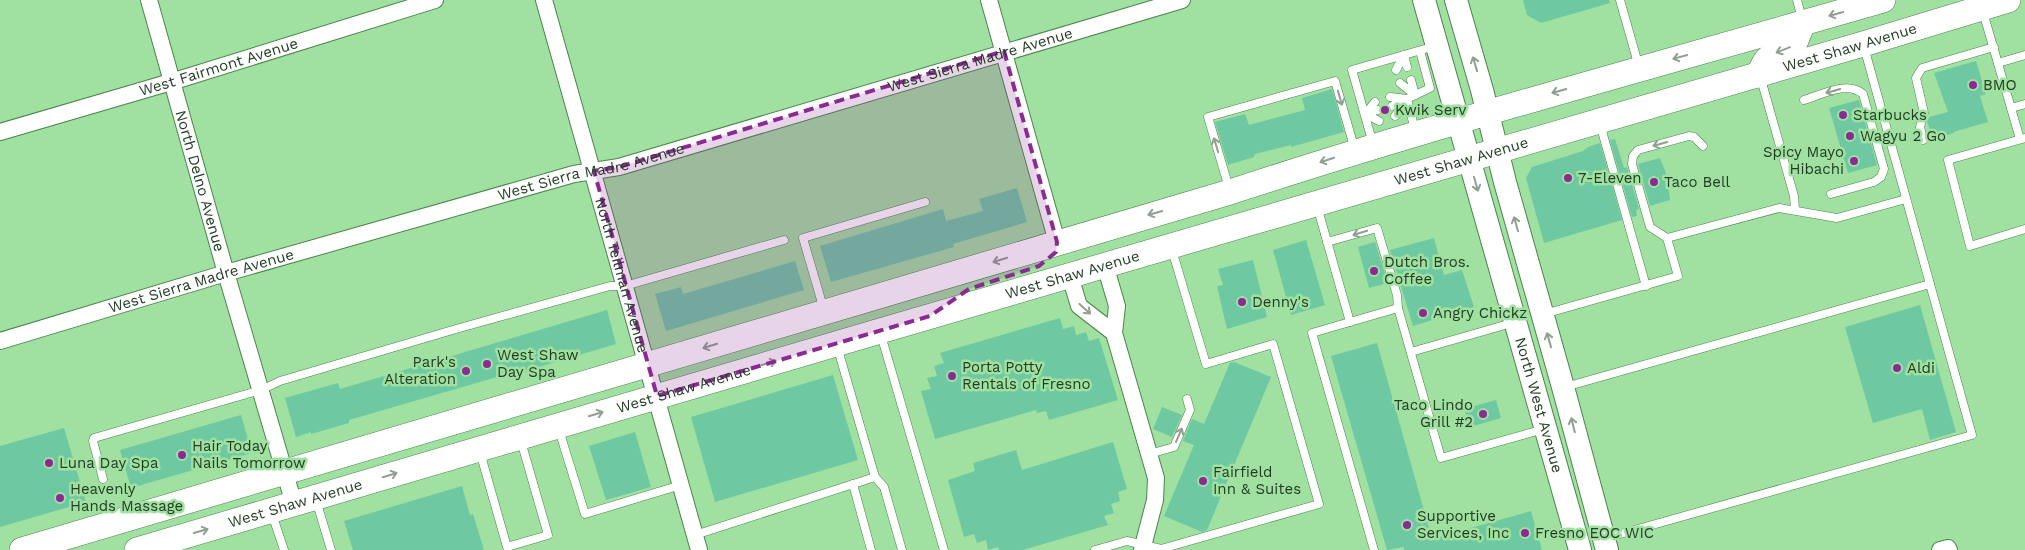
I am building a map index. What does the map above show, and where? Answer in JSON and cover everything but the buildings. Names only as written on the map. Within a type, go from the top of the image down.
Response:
[{"type":"main road","name":"North West Avenue","points":[[1424,0],[1428,48],[1438,86],[1458,120],[1580,550]]},
{"type":"main road","name":"North West Avenue","points":[[1456,0],[1488,111],[1497,151],[1605,544]]},
{"type":"main road","points":[[22,550],[1230,192],[1365,148],[1488,111],[1639,69],[1800,12],[1883,0]]},
{"type":"main road","points":[[1863,44],[1904,13],[1950,0]]},
{"type":"main road","name":"West Shaw Avenue","points":[[137,550],[176,545],[271,511],[657,396],[1760,75],[2008,0]]},
{"type":"main road","points":[[1760,75],[1765,60],[1780,50],[1794,45],[1800,12]]},
{"type":"main road","points":[[1070,276],[1077,258],[1084,254],[1169,229],[1230,192]]},
{"type":"main road","points":[[930,316],[954,297],[969,289],[1046,262],[1056,252],[1057,242]]},
{"type":"main road","points":[[1545,429],[1558,436],[1587,527],[1605,544]]},
{"type":"street","name":"North Delno Avenue","points":[[149,0],[226,273],[285,472],[305,501]]},
{"type":"street","name":"West Fairmont Avenue","points":[[0,132],[171,82],[435,0]]},
{"type":"street","name":"North Teilman Avenue","points":[[544,0],[594,171],[697,543]]},
{"type":"street","points":[[989,0],[1057,242]]},
{"type":"street","name":"West Sierra Madre Avenue","points":[[0,341],[226,273],[574,174],[619,167],[1182,0]]},
{"type":"street","points":[[1104,265],[1117,306],[1114,333],[1156,478],[1157,489],[1142,547]]},
{"type":"street","points":[[1070,276],[1079,306],[1114,333]]},
{"type":"lane","points":[[1620,0],[1639,69]]},
{"type":"lane","points":[[1982,8],[2011,108],[2023,139],[1948,160],[1970,246],[2025,229]]},
{"type":"lane","points":[[1605,544],[1972,435],[1863,44]]},
{"type":"lane","points":[[1923,140],[1920,126],[1924,113],[1916,78],[1922,68],[1994,47]]},
{"type":"lane","points":[[1365,148],[1365,114],[1352,70],[1428,48]]},
{"type":"lane","points":[[1404,55],[1407,67]]},
{"type":"lane","points":[[1396,70],[1404,55]]},
{"type":"lane","points":[[1998,63],[2025,55]]},
{"type":"lane","points":[[1760,75],[1794,196],[1795,210]]},
{"type":"lane","points":[[1230,192],[1208,117],[1335,80],[1365,148]]},
{"type":"lane","points":[[1411,80],[1415,95]]},
{"type":"lane","points":[[1400,83],[1415,95]]},
{"type":"lane","points":[[1392,106],[1438,86]]},
{"type":"lane","points":[[1804,100],[1848,87],[1857,89],[1863,94],[1884,169],[1881,177],[1874,182],[1831,194]]},
{"type":"lane","points":[[1390,97],[1407,99]]},
{"type":"lane","points":[[1395,116],[1407,99]]},
{"type":"lane","points":[[1407,99],[1416,133]]},
{"type":"lane","points":[[1365,114],[1375,102]]},
{"type":"lane","points":[[2011,108],[2025,104]]},
{"type":"lane","points":[[1365,114],[1378,110]]},
{"type":"lane","points":[[1365,114],[1379,121]]},
{"type":"lane","points":[[1599,122],[1646,286]]},
{"type":"lane","points":[[1542,315],[1678,276],[1668,238],[1650,227],[1632,164],[1633,156],[1638,150],[1689,136],[1694,136],[1703,146]]},
{"type":"lane","points":[[1668,238],[1779,208],[1837,218],[1906,199]]},
{"type":"lane","points":[[825,312],[803,238],[925,202]]},
{"type":"lane","points":[[1316,204],[1350,322]]},
{"type":"lane","points":[[1327,242],[1377,228],[1397,294],[1398,308],[1441,458],[1545,429]]},
{"type":"lane","points":[[104,478],[93,441],[94,438],[261,390],[280,382],[456,329],[610,286],[625,286],[784,240]]},
{"type":"lane","points":[[1095,550],[1127,541],[1142,547],[1161,549],[1319,504],[1273,344],[1206,364],[1171,246]]},
{"type":"lane","points":[[1563,387],[1930,284]]},
{"type":"lane","points":[[1374,550],[1312,333],[1398,308]]},
{"type":"lane","points":[[1411,352],[1515,322]]},
{"type":"lane","points":[[880,330],[944,550]]},
{"type":"lane","points":[[836,344],[875,477],[884,487],[902,550]]},
{"type":"lane","points":[[1149,454],[1174,447],[1190,410],[1187,399]]},
{"type":"lane","points":[[558,426],[585,514],[681,485]]},
{"type":"lane","points":[[479,449],[507,547],[548,535],[520,437]]},
{"type":"lane","points":[[697,543],[875,477]]},
{"type":"lane","points":[[853,484],[871,550]]},
{"type":"lane","points":[[305,501],[331,550]]},
{"type":"lane","points":[[271,511],[284,550]]},
{"type":"highlighted area","points":[[1004,51],[1057,242],[1056,252],[1039,266],[969,289],[930,316],[657,396],[594,171],[619,167]]},
{"type":"place","name":"BMO","points":[[1973,85]]},
{"type":"place","name":"Kwik Serv","points":[[1385,110]]},
{"type":"place","name":"Starbucks","points":[[1843,115]]},
{"type":"place","name":"Wagyu 2 Go","points":[[1850,136]]},
{"type":"place","name":"Spicy Mayo Hibachi","points":[[1854,161]]},
{"type":"place","name":"7-Eleven","points":[[1568,178]]},
{"type":"place","name":"Taco Bell","points":[[1654,182]]},
{"type":"place","name":"Dutch Bros. Coffee","points":[[1374,271]]},
{"type":"place","name":"Denny's","points":[[1242,302]]},
{"type":"place","name":"Angry Chickz","points":[[1423,313]]},
{"type":"place","name":"West Shaw Day Spa","points":[[487,364]]},
{"type":"place","name":"Aldi","points":[[1897,368]]},
{"type":"place","name":"Park's Alteration","points":[[466,371]]},
{"type":"place","name":"Porta Potty Rentals of Fresno","points":[[952,376]]},
{"type":"place","name":"Taco Lindo Grill #2","points":[[1483,414]]},
{"type":"place","name":"Hair Today Nails Tomorrow","points":[[182,455]]},
{"type":"place","name":"Luna Day Spa","points":[[49,463]]},
{"type":"place","name":"Fairfield Inn & Suites","points":[[1203,481]]},
{"type":"place","name":"Heavenly Hands Massage","points":[[60,498]]},
{"type":"place","name":"Supportive Services, Inc","points":[[1407,525]]},
{"type":"place","name":"Fresno EOC WIC","points":[[1525,533]]}]
